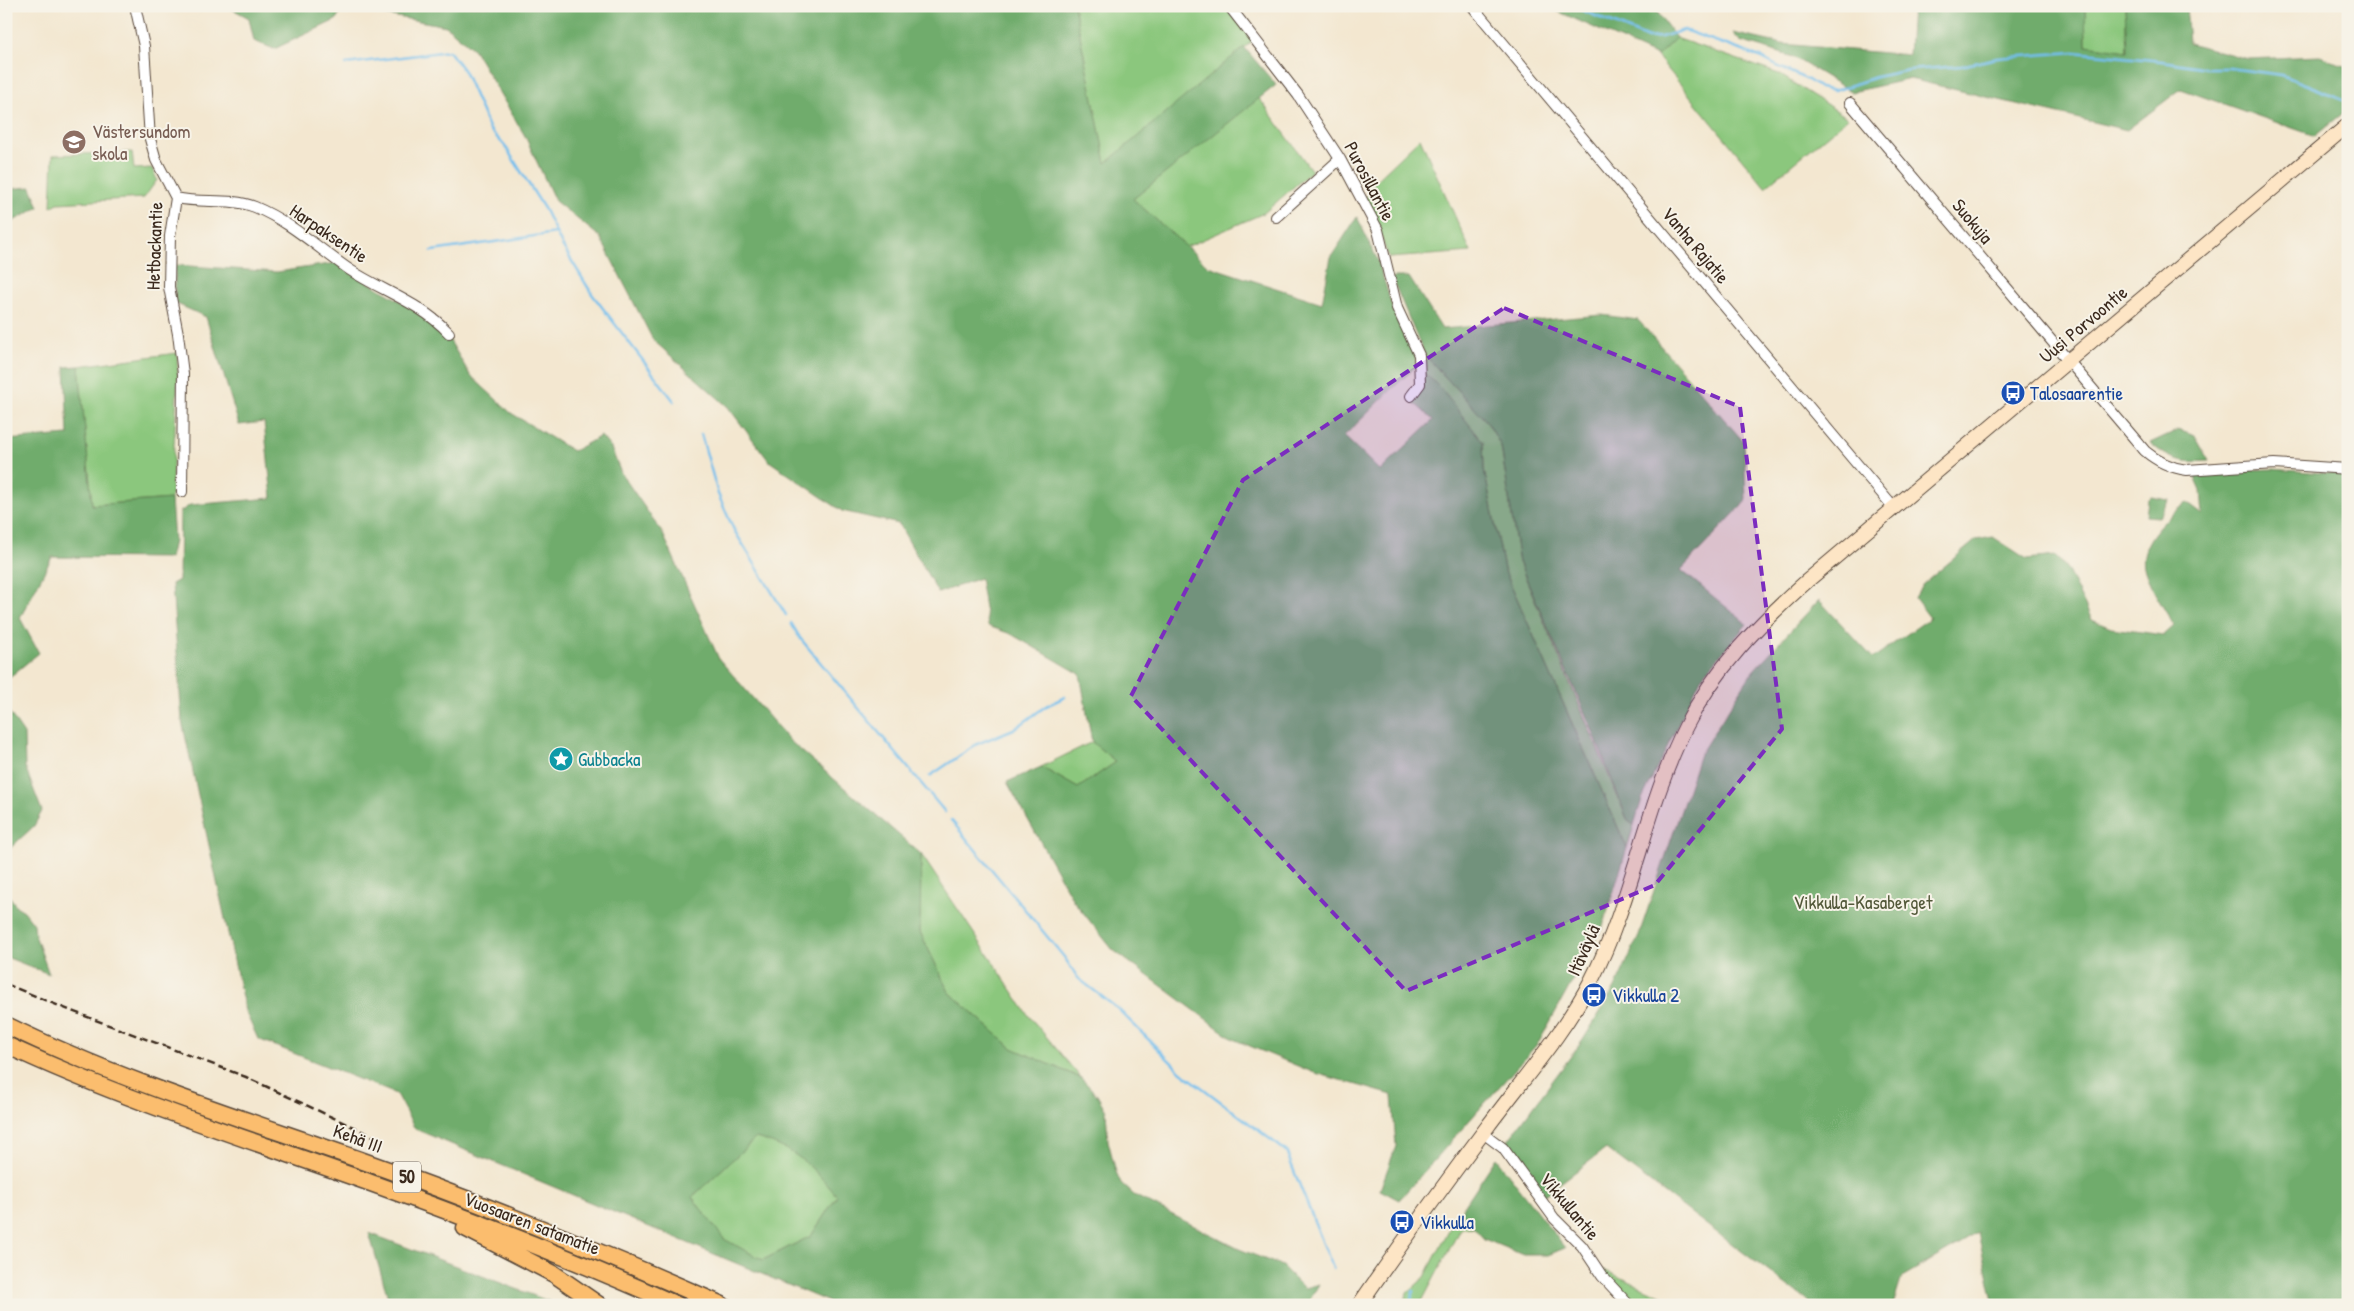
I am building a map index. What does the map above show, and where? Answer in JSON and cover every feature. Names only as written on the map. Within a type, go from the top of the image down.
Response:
[{"type":"highway","name":"Kehä III","points":[[6,1025],[129,1078],[471,1200],[571,1240],[722,1305]]},
{"type":"highway","name":"Kehä III","points":[[6,1045],[94,1083],[182,1117],[371,1183]]},
{"type":"highway","points":[[371,1183],[392,1199],[454,1222],[510,1250],[554,1274],[599,1305]]},
{"type":"highway","name":"Vuosaaren satamatie","points":[[371,1183],[533,1244],[676,1305]]},
{"type":"main road","name":"Uusi Porvoontie","points":[[1797,590],[2348,125]]},
{"type":"main road","name":"Itäväylä","points":[[1359,1305],[1559,1031],[1591,980],[1614,928],[1670,760],[1690,717],[1714,679],[1732,656],[1764,621],[1797,590]]},
{"type":"street","name":"Hetbackantie","points":[[135,6],[144,46],[150,139],[156,160],[176,198],[170,236],[169,287],[183,374],[182,492]]},
{"type":"street","name":"Purosillantie","points":[[1229,6],[1298,95],[1340,159],[1378,230],[1397,308],[1420,356],[1420,384],[1411,396]]},
{"type":"street","name":"Vanha Rajatie","points":[[1472,6],[1894,508]]},
{"type":"street","name":"Suokuja","points":[[1850,103],[2069,360]]},
{"type":"street","points":[[1276,217],[1340,159]]},
{"type":"street","name":"Harpaksentie","points":[[176,198],[199,202],[226,201],[244,204],[270,215],[282,221],[350,270],[430,315],[449,333]]},
{"type":"street","points":[[2069,360],[2145,451],[2165,465],[2187,470],[2274,464],[2348,469]]},
{"type":"street","name":"Vikkullantie","points":[[1483,1133],[1503,1148],[1548,1210],[1582,1246],[1602,1276],[1629,1305]]},
{"type":"highlighted area","points":[[1504,308],[1740,407],[1782,729],[1655,885],[1406,991],[1131,696],[1243,480]]},
{"type":"green space","points":[[227,6],[1074,6],[1106,163],[1244,47],[1276,85],[1133,199],[1208,266],[1322,303],[1331,257],[1357,217],[1378,261],[1393,309],[1416,356],[1415,367],[1344,436],[1380,471],[1433,420],[1413,402],[1422,387],[1424,372],[1442,390],[1483,442],[1484,469],[1504,569],[1627,848],[1603,926],[1539,1042],[1399,1200],[1380,1190],[1396,1146],[1392,1095],[1312,1072],[1233,1039],[1113,950],[1073,900],[1007,782],[1041,767],[1078,788],[1116,762],[1092,742],[1080,674],[1011,634],[988,626],[980,578],[938,593],[899,524],[842,511],[769,461],[728,407],[653,340],[600,237],[555,201],[525,136],[474,50],[446,26],[343,7],[336,20],[274,49],[254,41],[249,18]]},
{"type":"green space","points":[[1074,6],[1229,6],[1255,39],[1106,163]]},
{"type":"green space","points":[[1554,6],[1645,6],[1658,13],[1676,38],[1657,56],[1557,11]]},
{"type":"green space","points":[[1912,6],[2085,6],[2086,45],[2127,51],[2125,6],[2186,6],[2189,43],[2248,59],[2319,56],[2348,67],[2348,109],[2315,136],[2181,89],[2127,130],[1910,79],[1852,92],[1793,57],[1740,41],[1733,33],[1782,44],[1909,55]]},
{"type":"green space","points":[[2085,6],[2125,6],[2127,51],[2086,45]]},
{"type":"green space","points":[[1676,38],[1779,74],[1848,118],[1765,187],[1657,56]]},
{"type":"green space","points":[[1259,98],[1312,171],[1264,213],[1186,247],[1133,199]]},
{"type":"green space","points":[[1420,138],[1471,252],[1389,258],[1366,198],[1373,183]]},
{"type":"green space","points":[[132,152],[134,169],[152,168],[157,180],[144,198],[58,203],[51,207],[53,155]]},
{"type":"green space","points":[[31,187],[39,207],[6,225],[6,189]]},
{"type":"green space","points":[[336,263],[429,318],[446,334],[470,375],[511,413],[573,451],[601,436],[611,448],[621,473],[663,534],[719,659],[790,741],[921,854],[920,932],[949,992],[1012,1048],[1081,1078],[1097,1095],[1106,1111],[1108,1141],[1116,1172],[1121,1183],[1134,1195],[1239,1249],[1282,1266],[1304,1288],[1319,1284],[1307,1305],[836,1305],[415,1129],[396,1094],[258,1039],[245,1011],[182,721],[172,584],[179,580],[180,512],[190,505],[272,498],[264,422],[239,425],[206,317],[175,303],[175,265],[277,272]],"holes":[[[756,1138],[782,1147],[802,1160],[819,1175],[837,1196],[811,1236],[763,1260],[724,1239],[692,1197]]]},
{"type":"green space","points":[[1409,277],[1442,329],[1602,315],[1638,320],[1744,442],[1746,501],[1681,570],[1747,624],[1701,678],[1642,799],[1634,825],[1628,821],[1591,727],[1519,562],[1501,446],[1488,423],[1424,354],[1392,278]]},
{"type":"green space","points":[[177,353],[178,375],[171,499],[92,505],[79,366]]},
{"type":"green space","points":[[1424,354],[1488,423],[1501,446],[1519,562],[1628,821],[1634,825],[1627,848],[1504,569],[1484,469],[1483,442],[1424,372]]},
{"type":"green space","points":[[79,366],[92,505],[171,499],[174,541],[170,558],[52,557],[20,618],[39,653],[6,680],[6,440],[68,435],[65,367]]},
{"type":"green space","points":[[2178,430],[2195,436],[2209,461],[2191,462],[2177,459],[2164,454],[2150,443]]},
{"type":"green space","name":"Vikkulla-Kasaberget","points":[[2272,469],[2348,475],[2348,1305],[1994,1305],[1978,1233],[1902,1277],[1893,1305],[1813,1305],[1606,1149],[1543,1196],[1507,1142],[1583,1040],[1615,988],[1639,935],[1700,754],[1753,671],[1819,600],[1873,658],[1930,618],[1915,598],[1922,585],[1976,540],[1993,537],[2027,559],[2056,556],[2067,569],[2092,620],[2111,628],[2164,635],[2174,626],[2154,592],[2143,561],[2149,541],[2155,532],[2187,503],[2203,515],[2201,490],[2193,472]]},
{"type":"green space","points":[[2151,497],[2169,500],[2159,517],[2146,516],[2148,500]]},
{"type":"green space","points":[[6,691],[7,709],[24,734],[25,767],[42,811],[34,826],[6,852]]},
{"type":"green space","points":[[1092,742],[1116,762],[1078,788],[1041,767]]},
{"type":"green space","points":[[921,854],[1029,1016],[1081,1078],[1012,1048],[949,992],[920,932]]},
{"type":"green space","points":[[6,897],[10,897],[34,924],[35,935],[49,974],[6,957]]},
{"type":"green space","points":[[756,1138],[770,1142],[793,1153],[811,1167],[837,1196],[811,1236],[763,1260],[723,1239],[692,1197]]},
{"type":"green space","points":[[1496,1158],[1565,1248],[1548,1255],[1523,1255],[1484,1239],[1460,1212]]},
{"type":"green space","points":[[1458,1212],[1474,1227],[1462,1228],[1458,1233],[1420,1305],[1405,1305],[1407,1293],[1425,1277]]},
{"type":"green space","points":[[369,1233],[558,1305],[394,1305],[389,1301]]},
{"type":"green space","points":[[1599,1268],[1683,1305],[1637,1305],[1630,1301]]},
{"type":"waterway","points":[[1572,6],[1648,38],[1661,37],[1684,30],[1760,57],[1808,80],[1820,88],[1834,91],[1876,77],[1909,70],[1961,66],[1997,58],[2074,52],[2282,75],[2343,99],[2348,103]]},
{"type":"waterway","points":[[346,64],[449,51],[464,71],[490,130],[505,146],[545,210],[562,245],[592,294],[674,401]]},
{"type":"waterway","points":[[432,251],[556,233]]},
{"type":"waterway","points":[[701,434],[718,494],[734,530],[786,615]]},
{"type":"waterway","points":[[791,623],[800,638],[945,812]]},
{"type":"waterway","points":[[930,776],[977,744],[1016,728],[1046,706],[1065,697]]},
{"type":"waterway","points":[[951,820],[1064,957],[1078,978],[1118,1009],[1180,1071],[1286,1151],[1333,1268]]},
{"type":"waterway","points":[[1412,1305],[1413,1291]]},
{"type":"railway","points":[[6,984],[246,1077],[381,1140]]},
{"type":"place","name":"Västersundom skola","points":[[74,142]]},
{"type":"place","name":"Talosaarentie","points":[[2013,393]]},
{"type":"place","name":"Gubbacka","points":[[561,759]]},
{"type":"place","name":"Vikkulla 2","points":[[1594,995]]},
{"type":"place","name":"Vikkulla","points":[[1402,1222]]}]
